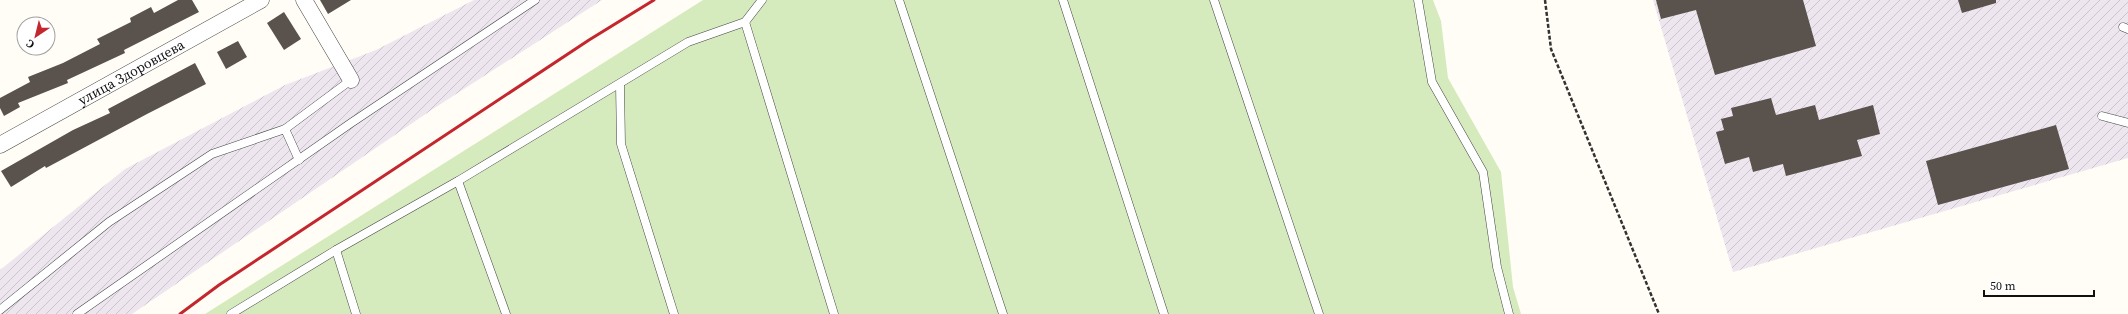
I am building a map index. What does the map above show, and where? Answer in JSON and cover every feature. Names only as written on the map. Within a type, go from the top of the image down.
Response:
[{"type":"street","name":"улица Здоровцева","points":[[0,145],[262,0]]},
{"type":"street","points":[[304,0],[351,80]]},
{"type":"lane","points":[[77,314],[298,160],[535,0]]},
{"type":"lane","points":[[231,314],[336,250],[458,181],[688,42],[745,22],[762,0]]},
{"type":"lane","points":[[899,0],[1003,314]]},
{"type":"lane","points":[[1063,0],[1164,314]]},
{"type":"lane","points":[[1214,0],[1319,314]]},
{"type":"lane","points":[[1418,0],[1432,82],[1483,172],[1497,267],[1509,314]]},
{"type":"lane","points":[[745,22],[834,314]]},
{"type":"lane","points":[[0,310],[109,222],[212,154],[285,129],[351,80]]},
{"type":"lane","points":[[620,84],[621,144],[674,314]]},
{"type":"lane","points":[[2102,116],[2128,123]]},
{"type":"lane","points":[[285,129],[298,160]]},
{"type":"lane","points":[[458,181],[506,314]]},
{"type":"lane","points":[[336,250],[356,314]]},
{"type":"path","points":[[1545,0],[1551,49],[1659,314]]},
{"type":"shaded area","points":[[474,0],[602,0],[433,109],[132,314],[0,314],[0,270],[125,169],[285,85],[376,50]]},
{"type":"shaded area","points":[[1653,0],[2128,0],[2128,158],[1733,272]]},
{"type":"green space","points":[[703,0],[1433,0],[1441,21],[1448,78],[1501,172],[1513,287],[1521,314],[205,314]]},
{"type":"building","points":[[178,0],[192,0],[199,12],[124,50],[125,53],[67,80],[68,83],[18,103],[20,107],[4,116],[0,108],[0,98],[30,82],[28,77],[63,63],[100,44],[97,39],[131,22],[130,18],[151,7],[154,13]]},
{"type":"building","points":[[320,0],[351,0],[328,14]]},
{"type":"building","points":[[1656,0],[1803,0],[1816,46],[1715,75],[1696,10],[1661,19]]},
{"type":"building","points":[[1958,0],[1996,0],[1996,3],[1962,13]]},
{"type":"building","points":[[284,12],[301,39],[284,50],[267,23]]},
{"type":"building","points":[[238,41],[247,57],[226,69],[217,52]]},
{"type":"building","points":[[195,63],[206,84],[46,168],[45,166],[11,187],[1,171],[73,130],[110,113],[108,109]]},
{"type":"building","points":[[1771,98],[1776,115],[1815,105],[1819,120],[1873,105],[1880,134],[1857,140],[1862,156],[1786,176],[1783,164],[1753,172],[1749,157],[1725,164],[1716,132],[1724,130],[1721,119],[1733,116],[1731,108]]},
{"type":"building","points":[[2056,125],[2069,169],[1938,205],[1926,161]]},
{"type":"railway","points":[[180,314],[219,285],[589,40],[654,0]]}]
